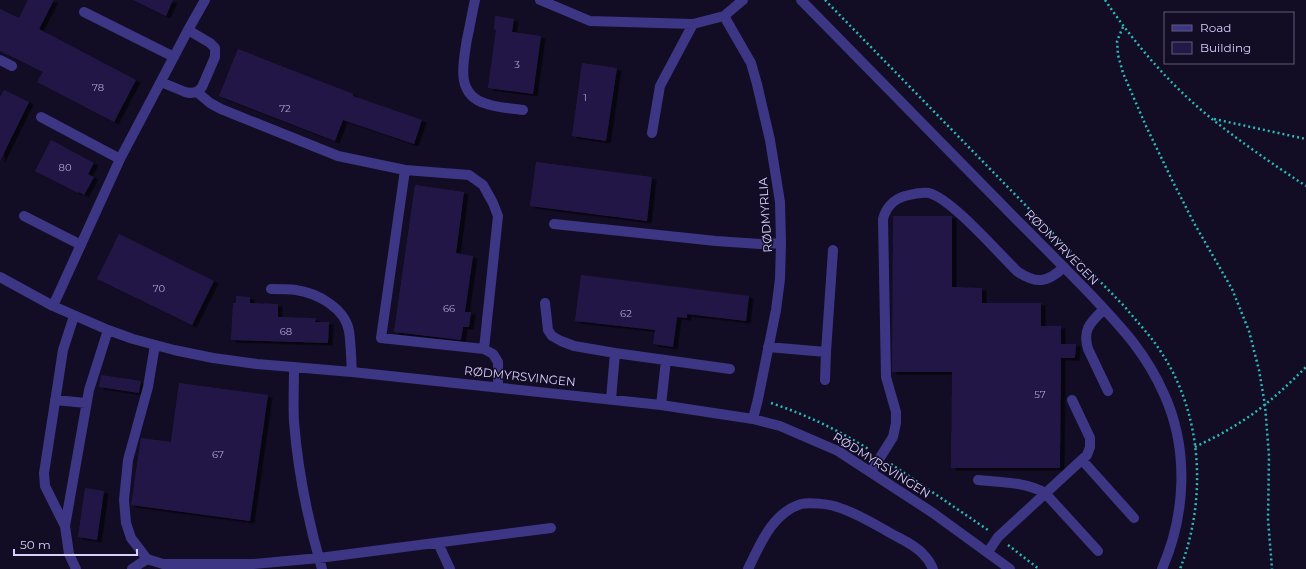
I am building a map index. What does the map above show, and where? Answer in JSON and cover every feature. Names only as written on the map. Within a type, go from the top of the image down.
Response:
[{"type":"street","points":[[53,306],[120,158],[188,30],[206,0]]},
{"type":"street","points":[[475,0],[462,66],[467,91],[475,98],[486,104],[523,110]]},
{"type":"street","points":[[540,0],[590,21],[693,24],[724,16],[743,0]]},
{"type":"street","name":"RØDMYRVEGEN","points":[[801,0],[1064,267],[1129,336],[1144,356],[1165,396],[1174,422],[1179,447],[1181,492],[1178,515],[1173,541],[1162,569]]},
{"type":"street","points":[[84,12],[174,57]]},
{"type":"street","name":"RØDMYRLIA","points":[[724,16],[751,63],[770,140],[780,202],[780,279],[776,310],[753,419]]},
{"type":"street","points":[[652,133],[660,86],[693,24]]},
{"type":"street","points":[[161,82],[190,93],[196,92],[202,87],[216,57],[215,48],[210,42],[188,30]]},
{"type":"street","points":[[0,60],[12,66]]},
{"type":"street","points":[[196,92],[210,103],[221,109],[338,156],[405,170],[469,175],[483,185],[498,216],[484,349]]},
{"type":"street","points":[[41,117],[120,158]]},
{"type":"street","points":[[405,170],[381,338],[484,349],[493,354],[498,362],[498,387]]},
{"type":"street","points":[[871,472],[893,437],[896,423],[896,412],[886,377],[883,219],[886,211],[892,203],[902,197],[915,193],[929,193],[942,199],[957,211],[1018,272],[1028,279],[1039,281],[1048,280],[1055,276],[1064,267]]},
{"type":"street","points":[[24,216],[81,245]]},
{"type":"street","points":[[554,224],[716,241],[760,244],[781,243]]},
{"type":"street","points":[[825,380],[833,250]]},
{"type":"street","name":"RØDMYRSVINGEN","points":[[0,277],[53,306],[108,330],[155,345],[213,358],[257,364],[352,372],[611,399],[753,419],[780,426],[838,451],[933,513],[1010,569]]},
{"type":"street","points":[[271,289],[296,290],[314,295],[330,304],[342,316],[349,330],[352,372]]},
{"type":"street","points":[[545,303],[548,330],[552,336],[560,342],[574,346],[730,369]]},
{"type":"street","points":[[1104,309],[1089,324],[1086,342],[1108,391]]},
{"type":"street","points":[[74,316],[63,350],[44,473],[46,486],[65,526],[69,554],[76,569]]},
{"type":"street","points":[[65,526],[86,403],[108,330]]},
{"type":"street","points":[[155,345],[148,387],[128,460],[124,500],[126,523],[131,538],[147,559],[162,564],[253,564],[319,558],[551,528]]},
{"type":"street","points":[[768,347],[826,352]]},
{"type":"street","points":[[611,399],[615,352]]},
{"type":"street","points":[[660,405],[666,360]]},
{"type":"street","points":[[294,367],[294,421],[299,464],[307,511],[322,569]]},
{"type":"street","points":[[55,400],[86,403]]},
{"type":"street","points":[[988,552],[998,537],[1086,455],[1090,447],[1090,438],[1072,400]]},
{"type":"street","points":[[1082,460],[1134,518]]},
{"type":"street","points":[[978,480],[1030,486],[1045,494],[1098,551]]},
{"type":"street","points":[[748,569],[764,537],[774,523],[786,512],[801,504],[836,506],[861,516],[912,544],[923,554],[933,569]]},
{"type":"street","points":[[438,542],[450,569]]},
{"type":"street","points":[[132,569],[147,559]]},
{"type":"path","points":[[1105,0],[1123,27],[1161,72],[1212,119],[1267,160],[1306,186]]},
{"type":"path","points":[[1123,27],[1118,41],[1118,55],[1123,73],[1146,126],[1175,186],[1194,223],[1232,289],[1249,331],[1259,370],[1265,406],[1269,456],[1268,519],[1272,569]]},
{"type":"path","points":[[1212,119],[1306,139]]},
{"type":"path","points":[[1195,447],[1232,428],[1265,406],[1286,388],[1306,367]]},
{"type":"building","points":[[28,0],[54,0],[39,29],[136,80],[114,122],[37,82],[43,72],[0,51],[0,9],[19,18]]},
{"type":"building","points":[[133,0],[173,0],[166,16]]},
{"type":"building","points":[[495,16],[514,19],[512,32],[541,36],[533,94],[488,88],[496,30],[494,29]]},
{"type":"building","points":[[238,49],[353,94],[353,96],[422,120],[414,144],[343,120],[335,141],[219,96]]},
{"type":"building","points":[[582,63],[617,68],[606,141],[572,136]]},
{"type":"building","points":[[4,90],[29,102],[0,161],[0,97]]},
{"type":"building","points":[[51,140],[94,163],[88,174],[94,177],[84,195],[35,171]]},
{"type":"building","points":[[536,162],[652,177],[647,221],[530,206]]},
{"type":"building","points":[[415,185],[464,192],[456,253],[473,256],[465,312],[471,312],[469,327],[463,327],[461,340],[394,332]]},
{"type":"building","points":[[893,216],[952,216],[952,287],[982,288],[982,303],[1041,303],[1041,326],[1061,326],[1061,344],[1076,344],[1075,358],[1061,358],[1060,468],[951,468],[952,372],[892,372]]},
{"type":"building","points":[[119,234],[214,281],[192,325],[97,279]]},
{"type":"building","points":[[581,275],[749,296],[746,321],[687,314],[687,318],[677,317],[673,347],[653,344],[655,330],[575,321]]},
{"type":"building","points":[[236,296],[250,297],[250,303],[278,304],[278,317],[316,318],[315,322],[329,322],[328,343],[231,340],[233,303],[236,303]]},
{"type":"building","points":[[101,375],[141,381],[139,393],[99,387]]},
{"type":"building","points":[[179,383],[268,395],[250,521],[131,505],[141,438],[171,442]]},
{"type":"building","points":[[85,488],[104,491],[97,540],[78,537]]}]
